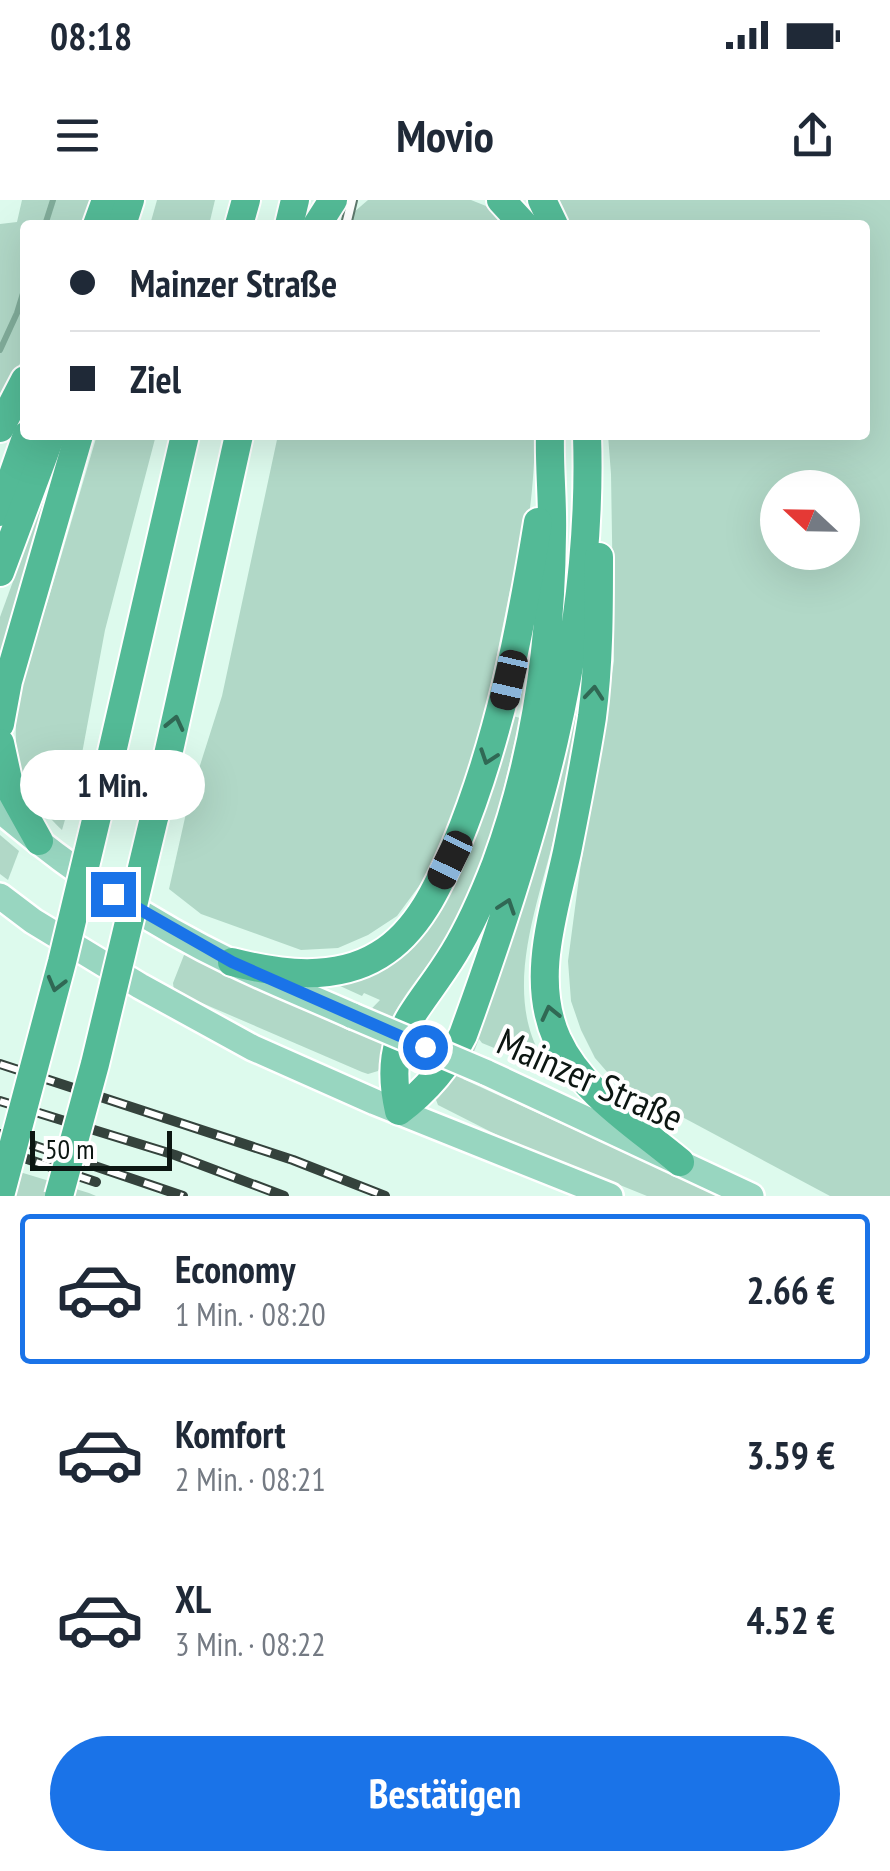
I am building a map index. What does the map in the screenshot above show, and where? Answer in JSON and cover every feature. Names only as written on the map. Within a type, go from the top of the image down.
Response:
[{"type":"highway","points":[[500,200],[519,220]]},
{"type":"highway","points":[[0,428],[20,390]]},
{"type":"highway","points":[[0,512],[25,440]]},
{"type":"highway","points":[[0,572],[49,440]]},
{"type":"highway","points":[[0,724],[8,681],[78,440]]},
{"type":"highway","points":[[0,1196],[104,788],[184,440]]},
{"type":"highway","points":[[59,1196],[154,818],[239,440]]},
{"type":"highway","points":[[399,1112],[431,1084],[462,1036],[526,848],[554,743],[574,636],[586,531],[587,440]]},
{"type":"highway","points":[[399,1112],[394,1082],[398,1039],[476,913],[526,764],[548,626],[550,446]]},
{"type":"highway","points":[[232,962],[289,974],[354,968],[396,943],[432,896],[469,812],[498,727],[530,576],[550,446]]},
{"type":"highway","points":[[588,467],[598,548],[597,660],[578,798],[546,951],[544,982],[549,1016],[573,1067],[590,1087],[680,1162]]},
{"type":"highway","points":[[0,744],[10,789],[39,840]]},
{"type":"main road","points":[[0,810],[39,840]]},
{"type":"main road","name":"Mainzer Straße","points":[[39,840],[113,894],[232,962],[485,1072],[751,1196]]},
{"type":"main road","points":[[0,896],[33,921],[140,986],[253,1048],[399,1112],[610,1196]]},
{"type":"green space","points":[[22,200],[92,200],[86,220],[20,220],[20,363],[0,401],[0,224],[17,222]]},
{"type":"green space","points":[[157,200],[215,200],[210,220],[151,220]]},
{"type":"green space","points":[[368,200],[471,200],[486,206],[499,220],[345,220]]},
{"type":"green space","points":[[558,200],[890,200],[890,1196],[830,1196],[615,1081],[595,1058],[571,1001],[568,961],[614,661],[608,440],[870,440],[870,220],[567,220]]},
{"type":"green space","points":[[96,440],[155,440],[105,630],[78,775],[62,830],[27,785],[17,753],[17,714],[25,674]]},
{"type":"green space","points":[[277,440],[535,440],[526,534],[510,590],[481,733],[458,807],[425,878],[397,916],[338,948],[301,950],[201,914],[169,889],[189,800],[222,696]]},
{"type":"green space","points":[[49,483],[53,483],[0,678],[0,617]]},
{"type":"green space","points":[[585,650],[566,781],[528,941],[525,1000],[530,1029],[541,1056],[535,1065],[479,1039],[463,1079],[720,1196],[647,1196],[501,1137],[438,1105],[433,1092]]},
{"type":"green space","points":[[513,716],[520,718],[480,869],[452,931],[391,1020],[378,1071],[362,1072],[174,991],[173,983],[184,955],[189,955],[350,1031],[380,1000],[329,981],[381,960],[502,749]]},
{"type":"green space","points":[[0,835],[19,851],[8,880],[0,874]]},
{"type":"green space","points":[[0,1166],[89,1193],[96,1196],[0,1196]]},
{"type":"waterway","points":[[47,220],[53,200]]},
{"type":"waterway","points":[[0,350],[20,303]]},
{"type":"railway","points":[[0,1064],[293,1160],[385,1196]]},
{"type":"railway","points":[[0,1101],[175,1155],[284,1196]]},
{"type":"railway","points":[[0,1134],[183,1196]]},
{"type":"railway","points":[[0,1150],[96,1182]]},
{"type":"route","points":[[113,894],[232,962],[425,1047]]}]
